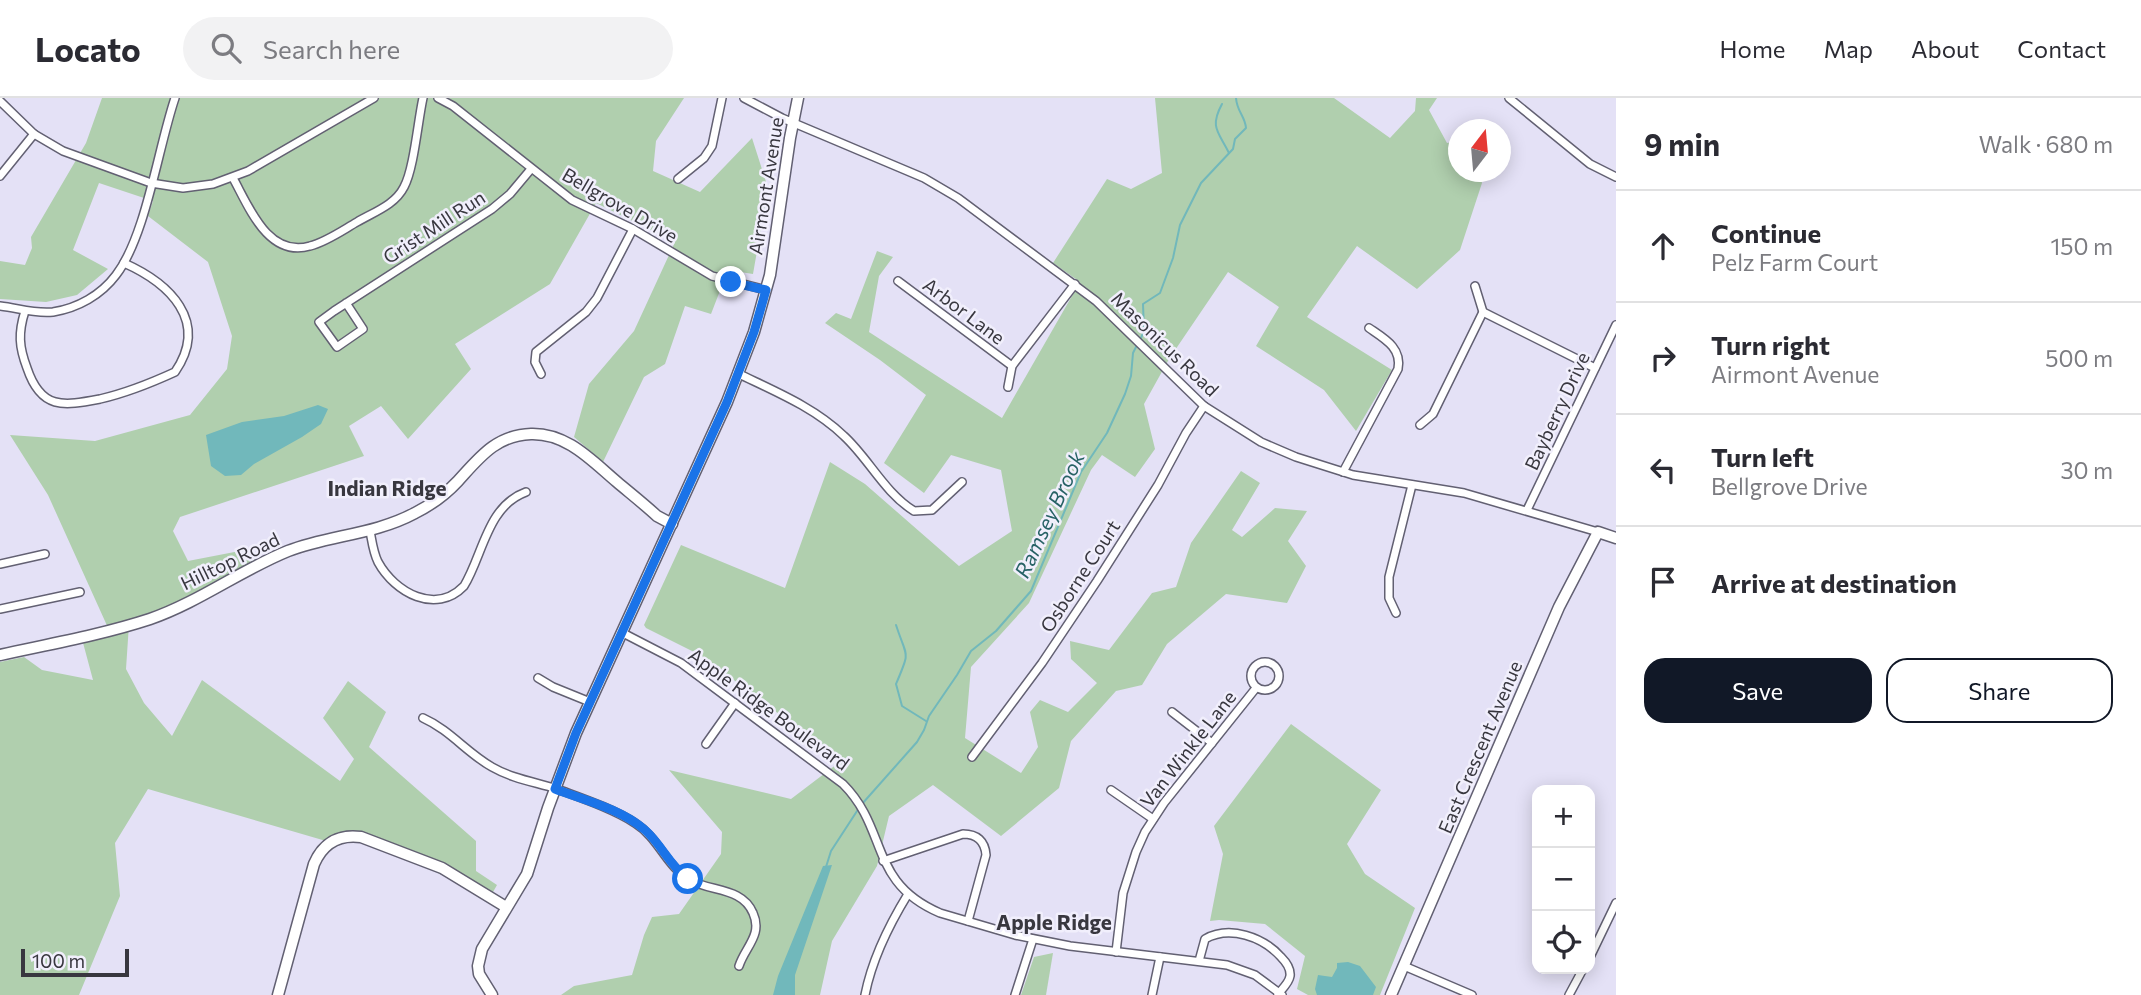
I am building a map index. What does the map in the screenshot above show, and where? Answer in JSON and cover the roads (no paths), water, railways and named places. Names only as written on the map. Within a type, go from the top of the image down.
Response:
[{"type":"street","points":[[0,306],[25,311],[54,312],[78,305],[102,290],[124,262],[146,205],[175,98]]},
{"type":"street","points":[[0,101],[34,134],[63,151],[151,183],[167,187],[197,187],[233,178],[374,98]]},
{"type":"street","points":[[233,178],[269,237],[293,248],[316,244],[390,204],[403,191],[423,98]]},
{"type":"street","name":"Bellgrove Drive","points":[[438,98],[453,106],[572,200],[632,229],[712,276],[766,290]]},
{"type":"street","points":[[678,179],[704,158],[712,146],[722,98]]},
{"type":"street","name":"Masonicus Road","points":[[744,98],[946,191],[1075,284],[1140,341],[1204,406],[1241,431],[1274,448],[1367,479],[1464,492],[1598,532]]},
{"type":"street","name":"Airmont Avenue","points":[[492,995],[479,974],[479,957],[527,874],[555,789],[590,702],[672,524],[754,332],[766,290],[792,122],[799,98]]},
{"type":"street","points":[[1510,98],[1590,164],[1616,177]]},
{"type":"street","points":[[0,176],[34,134]]},
{"type":"street","name":"Grist Mill Run","points":[[346,303],[363,329],[337,347],[319,321],[346,303],[492,209],[510,194],[531,169]]},
{"type":"street","points":[[541,374],[535,362],[536,352],[586,312],[608,279],[632,229]]},
{"type":"street","points":[[25,311],[19,337],[21,352],[31,381],[50,400],[65,405],[84,403],[128,391],[176,372],[188,345],[185,316],[175,298],[164,287],[124,262]]},
{"type":"street","name":"Arbor Lane","points":[[898,281],[1012,366]]},
{"type":"street","points":[[1008,387],[1012,366],[1075,284]]},
{"type":"street","points":[[1420,425],[1433,414],[1483,312],[1475,286]]},
{"type":"street","points":[[1483,312],[1595,368]]},
{"type":"street","name":"Bayberry Drive","points":[[1527,510],[1616,325]]},
{"type":"street","points":[[1343,472],[1400,361],[1398,352],[1390,343],[1369,328]]},
{"type":"street","points":[[737,373],[815,412],[830,423],[848,439],[894,495],[914,510],[932,510],[962,482]]},
{"type":"street","name":"Osborne Court","points":[[972,757],[1042,663],[1097,581],[1204,406]]},
{"type":"street","name":"Hilltop Road","points":[[0,655],[150,618],[195,599],[292,550],[370,531],[401,520],[430,505],[458,481],[477,458],[496,444],[529,434],[554,437],[575,446],[657,516],[672,524]]},
{"type":"street","points":[[1396,613],[1389,598],[1389,577],[1412,485]]},
{"type":"street","points":[[370,531],[378,562],[390,578],[418,598],[443,600],[464,586],[486,534],[504,506],[526,492]]},
{"type":"street","points":[[1598,532],[1616,538]]},
{"type":"street","name":"East Crescent Avenue","points":[[1391,995],[1559,607],[1598,532]]},
{"type":"street","points":[[0,564],[45,554]]},
{"type":"street","points":[[0,608],[80,592]]},
{"type":"street","name":"Apple Ridge Boulevard","points":[[621,632],[681,663],[852,793],[865,814],[883,861],[896,882],[927,908],[1033,939],[1240,969],[1255,975],[1279,994]]},
{"type":"street","name":"Van Winkle Lane","points":[[1260,663],[1273,664],[1279,675],[1276,686],[1264,691],[1256,688],[1251,679],[1255,666],[1260,663]]},
{"type":"street","points":[[538,678],[590,702]]},
{"type":"street","name":"Van Winkle Lane","points":[[1116,952],[1119,914],[1128,875],[1153,819],[1256,688]]},
{"type":"street","points":[[706,744],[735,703]]},
{"type":"street","points":[[1172,712],[1212,743]]},
{"type":"street","points":[[424,718],[444,729],[492,768],[527,783],[555,789],[636,823],[654,839],[671,864],[688,879],[712,889],[730,892],[743,899],[753,912],[757,927],[753,943],[739,966]]},
{"type":"street","points":[[1111,790],[1153,819]]},
{"type":"street","points":[[883,861],[963,834],[980,839],[986,849],[986,855],[968,921]]},
{"type":"street","points":[[278,995],[314,864],[322,850],[335,839],[361,837],[423,859],[506,907]]},
{"type":"street","points":[[865,995],[873,963],[908,894]]},
{"type":"street","points":[[1595,947],[1616,903]]},
{"type":"street","points":[[1199,961],[1205,939],[1216,934],[1235,933],[1259,939],[1290,968],[1290,978],[1279,994]]},
{"type":"street","points":[[1016,995],[1033,939]]},
{"type":"street","points":[[1152,995],[1160,957]]},
{"type":"street","points":[[1404,966],[1472,995]]},
{"type":"street","points":[[1569,995],[1580,974]]},
{"type":"waterway","name":"Ramsey Brook","points":[[1140,340],[1144,331],[1143,304],[1160,293],[1173,258],[1180,225],[1201,183],[1233,149],[1235,139],[1246,128],[1236,98]]},
{"type":"waterway","points":[[1222,104],[1216,125],[1229,153]]},
{"type":"waterway","name":"Ramsey Brook","points":[[862,804],[917,742],[929,716],[971,651],[996,631],[1031,591],[1081,472],[1107,433],[1125,394],[1137,345]]},
{"type":"waterway","points":[[896,625],[906,654],[896,684],[902,706],[926,721]]},
{"type":"waterway","name":"Ramsey Brook","points":[[826,867],[831,851],[859,808]]},
{"type":"district","name":"Indian Ridge","points":[[387,489]]},
{"type":"district","name":"Apple Ridge","points":[[1054,923]]}]
